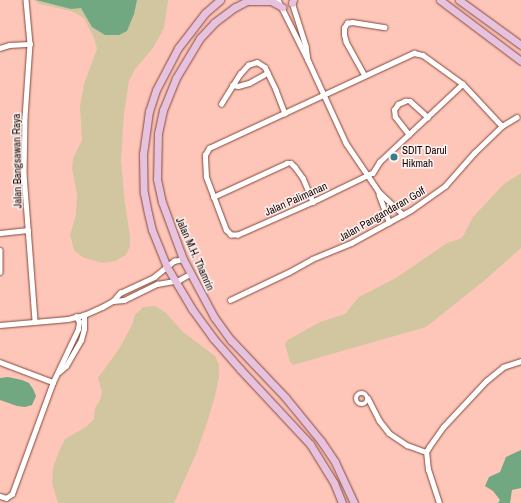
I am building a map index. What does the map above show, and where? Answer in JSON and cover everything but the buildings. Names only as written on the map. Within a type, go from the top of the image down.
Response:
[{"type":"main road","points":[[220,0],[205,13],[178,48],[156,90],[145,127],[143,154],[144,193],[152,230],[167,267],[192,309],[213,338],[310,444],[334,483],[342,503]]},
{"type":"main road","points":[[248,0],[271,1],[282,7]]},
{"type":"main road","name":"Jalan M.H. Thamrin","points":[[248,0],[235,7],[214,23],[200,38],[176,78],[162,110],[158,133],[157,179],[168,224],[190,274],[214,317],[231,340],[284,397],[321,441],[334,462],[354,503]]},
{"type":"main road","points":[[440,0],[521,61]]},
{"type":"main road","points":[[458,0],[521,45]]},
{"type":"street","name":"Jalan Bangsawan Raya","points":[[26,0],[30,44],[24,148],[35,322]]},
{"type":"street","points":[[278,0],[309,62],[346,144],[379,192],[403,214]]},
{"type":"street","points":[[292,1],[306,46],[309,62]]},
{"type":"street","points":[[364,75],[346,42],[344,28],[347,23],[352,22],[385,27]]},
{"type":"street","points":[[0,48],[9,45],[30,44]]},
{"type":"street","points":[[312,202],[299,172],[292,163],[287,163],[213,197],[205,169],[208,148],[364,75],[416,53],[423,55],[463,84],[502,126]]},
{"type":"street","points":[[221,104],[240,74],[253,63],[262,64],[276,90],[285,113]]},
{"type":"street","points":[[232,85],[238,86],[249,83],[267,73]]},
{"type":"street","points":[[367,176],[373,172],[380,162],[463,84]]},
{"type":"street","points":[[409,135],[396,117],[394,110],[398,104],[405,101],[410,101],[428,117]]},
{"type":"street","name":"Jalan Pangandaran Golf","points":[[230,300],[289,272],[312,259],[351,244],[403,214],[445,186],[502,126],[517,117]]},
{"type":"street","name":"Jalan Palimanan","points":[[213,197],[225,227],[231,235],[238,235],[367,176]]},
{"type":"street","points":[[379,192],[388,222]]},
{"type":"street","points":[[0,233],[28,230]]},
{"type":"street","points":[[0,250],[0,272]]},
{"type":"street","points":[[113,301],[120,293],[154,277],[174,261],[183,259]]},
{"type":"street","points":[[0,325],[56,321],[84,315],[113,301],[124,300],[157,284],[183,279],[190,274]]},
{"type":"street","points":[[59,372],[66,366],[84,329],[84,315]]},
{"type":"street","points":[[0,496],[6,498],[12,494],[53,382],[78,329],[79,322],[76,317]]},
{"type":"street","points":[[71,343],[76,347]]},
{"type":"street","points":[[439,503],[428,470],[426,452],[443,427],[486,381],[503,367],[521,361]]},
{"type":"street","points":[[0,362],[53,382]]},
{"type":"street","points":[[368,398],[379,420],[389,433],[407,445],[426,452]]},
{"type":"shaded area","points":[[34,0],[168,0],[164,28],[153,48],[135,69],[129,81],[124,113],[121,160],[130,246],[126,255],[115,261],[102,263],[82,257],[74,250],[70,235],[76,215],[77,194],[72,168],[73,158],[82,140],[80,106],[84,84],[97,49],[94,38],[84,18],[71,11],[39,4]]},
{"type":"shaded area","points":[[36,0],[137,0],[134,14],[127,31],[119,35],[105,35],[92,27],[81,8],[71,9]]},
{"type":"shaded area","points":[[521,173],[521,248],[485,280],[426,327],[293,365],[290,362],[285,344],[288,340],[320,322],[345,314],[359,297],[396,278],[447,243],[462,238],[473,217],[504,184]]},
{"type":"shaded area","points":[[155,306],[165,312],[183,332],[215,356],[219,365],[219,377],[207,423],[196,454],[174,503],[58,503],[52,483],[53,468],[60,449],[65,439],[86,427],[94,419],[95,408],[102,393],[98,378],[119,349],[132,325],[135,315],[143,307]]},
{"type":"shaded area","points":[[8,377],[29,383],[36,396],[32,405],[25,407],[17,406],[0,400],[0,378]]},
{"type":"shaded area","points":[[521,450],[521,488],[512,490],[510,503],[498,503],[500,500],[493,491],[485,486],[489,477],[500,472],[506,457]]},
{"type":"place","name":"SDIT Darul Hikmah","points":[[394,157]]}]
